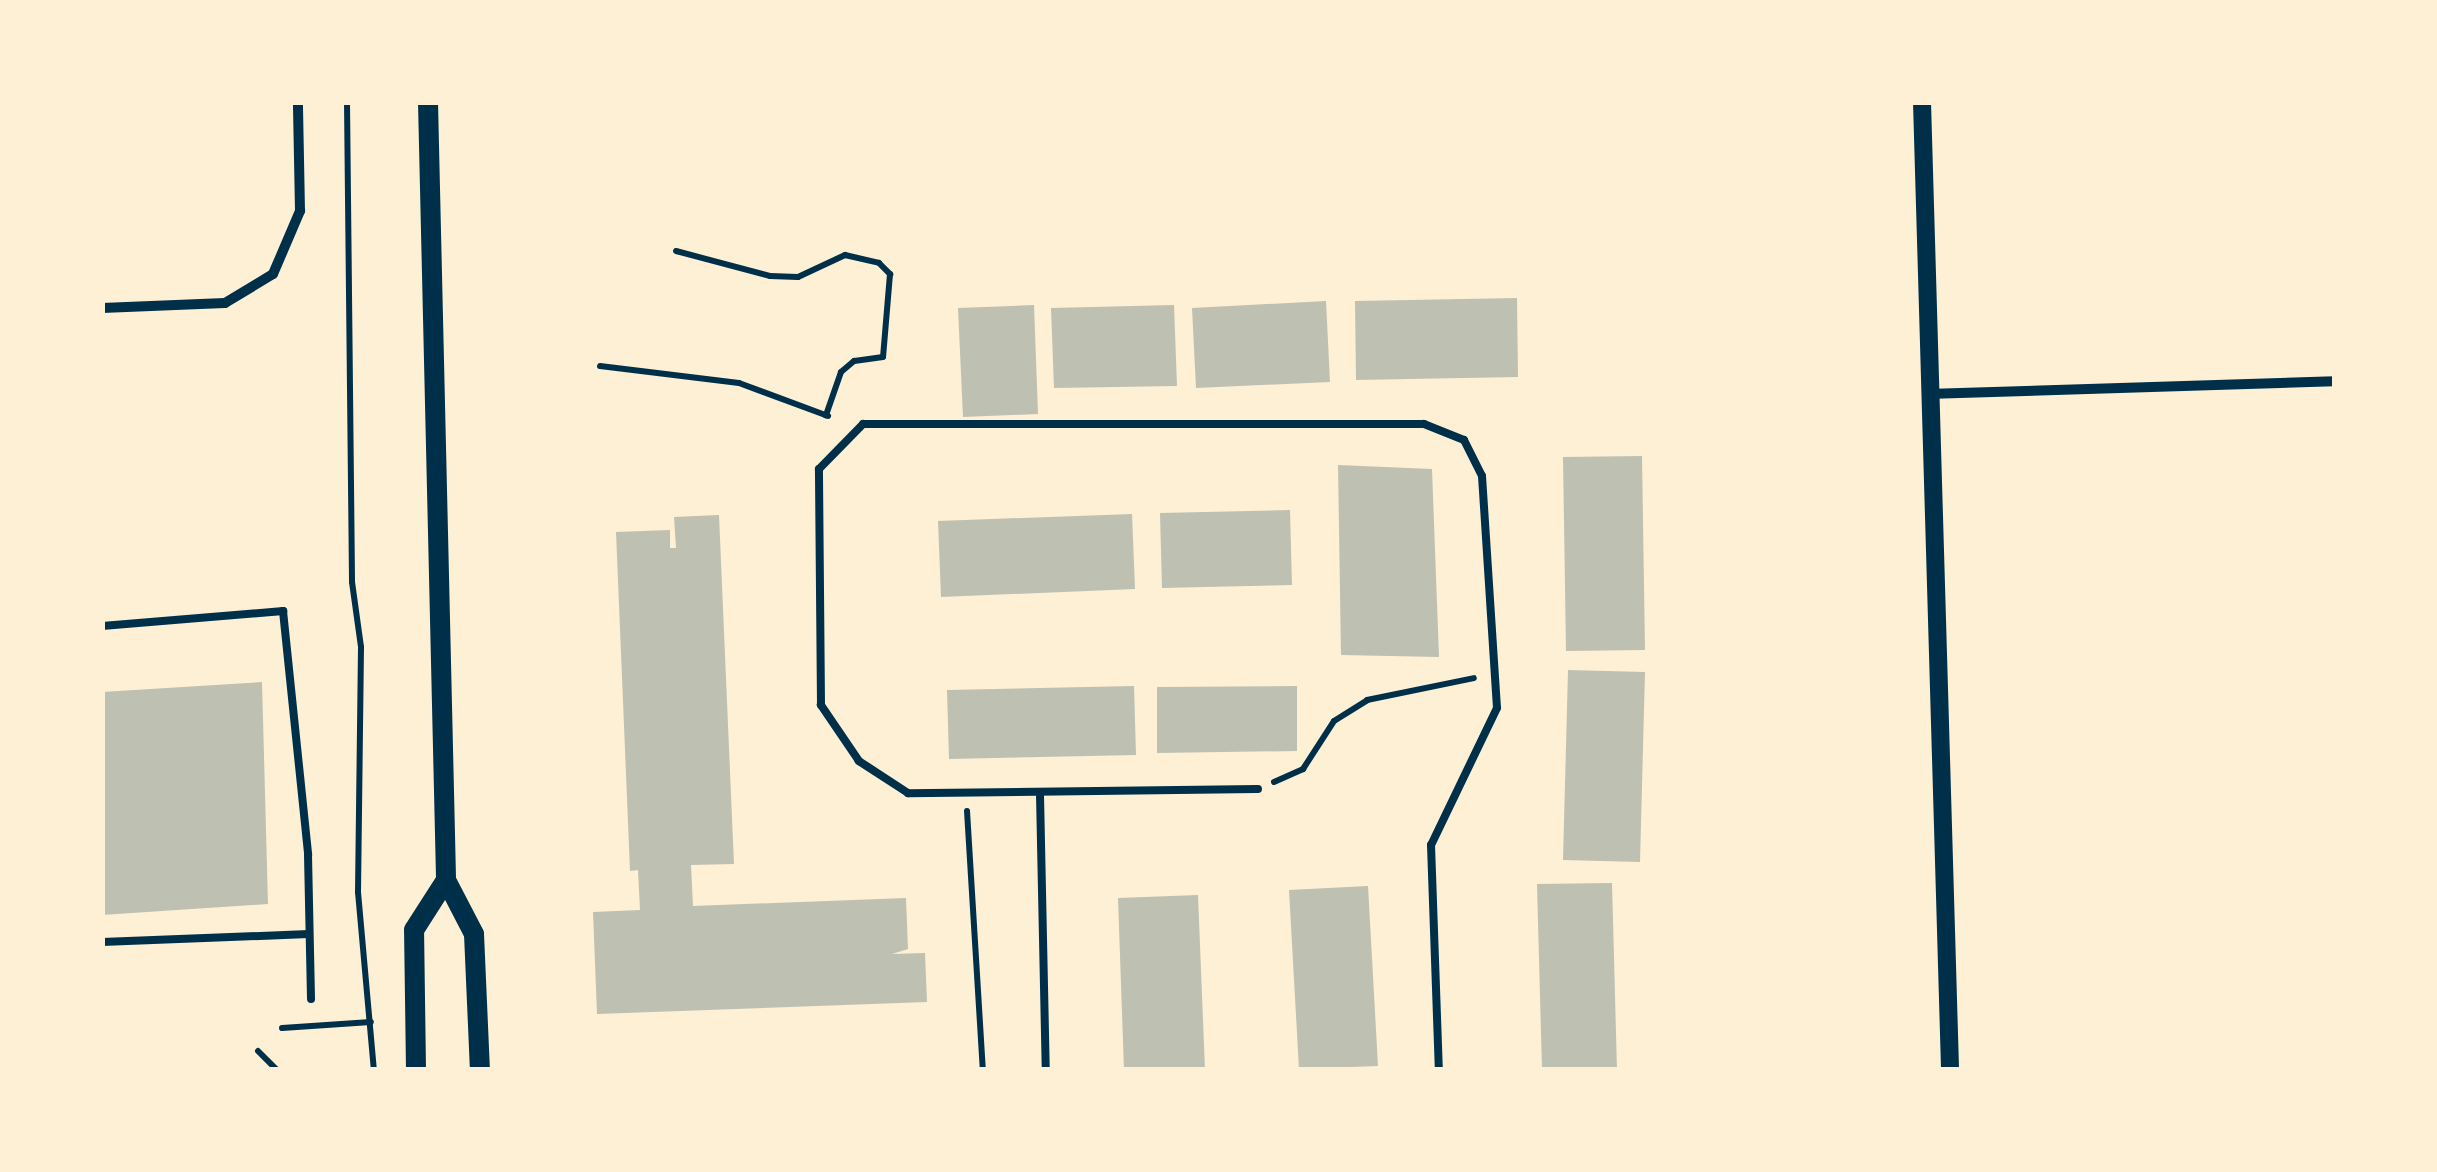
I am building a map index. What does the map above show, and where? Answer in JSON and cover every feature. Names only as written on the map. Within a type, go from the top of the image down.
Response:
[{"type":"main road","points":[[428,102],[446,880],[474,934],[480,1070]]},
{"type":"main road","points":[[416,1070],[414,930],[446,880]]},
{"type":"street","points":[[102,308],[225,304],[274,274],[300,211],[298,102]]},
{"type":"street","points":[[1922,102],[1926,394],[1950,1070]]},
{"type":"street","points":[[1926,394],[2334,381]]},
{"type":"lane","points":[[1258,790],[966,796],[908,793],[859,761],[821,705],[819,469],[863,424],[1424,424],[1464,440],[1482,476],[1497,708],[1431,845],[1440,1070]]},
{"type":"lane","points":[[102,626],[283,610],[308,855],[310,999]]},
{"type":"lane","points":[[1040,795],[1046,1070]]},
{"type":"lane","points":[[102,942],[309,934]]},
{"type":"path","points":[[347,102],[352,582],[361,648],[358,892],[374,1070]]},
{"type":"path","points":[[676,251],[770,276],[798,277],[845,256],[878,263],[890,274],[883,357],[854,361],[841,372],[826,415]]},
{"type":"path","points":[[600,366],[739,382],[826,415],[855,432]]},
{"type":"path","points":[[1258,790],[1303,770],[1334,721],[1367,700],[1495,674]]},
{"type":"path","points":[[966,796],[982,1070]]},
{"type":"path","points":[[282,1028],[371,1022]]},
{"type":"path","points":[[258,1052],[277,1070]]},
{"type":"building","points":[[1517,298],[1518,377],[1356,380],[1355,301]]},
{"type":"building","points":[[1326,301],[1330,382],[1196,388],[1192,308]]},
{"type":"building","points":[[1034,305],[1038,414],[963,417],[958,308]]},
{"type":"building","points":[[1174,305],[1177,386],[1054,388],[1051,308]]},
{"type":"building","points":[[1642,456],[1645,650],[1566,651],[1563,457]]},
{"type":"building","points":[[1338,465],[1432,469],[1439,657],[1341,655]]},
{"type":"building","points":[[1290,510],[1292,585],[1162,588],[1160,513]]},
{"type":"building","points":[[1132,514],[1135,589],[941,597],[938,521]]},
{"type":"building","points":[[719,515],[734,864],[691,865],[693,906],[906,898],[908,949],[892,954],[925,953],[927,1002],[597,1014],[593,912],[640,910],[638,870],[630,871],[616,532],[670,530],[670,548],[676,548],[674,517]]},
{"type":"building","points":[[1568,670],[1645,672],[1640,862],[1563,860]]},
{"type":"building","points":[[262,682],[268,904],[102,915],[102,692]]},
{"type":"building","points":[[1134,686],[1136,755],[949,759],[947,690]]},
{"type":"building","points":[[1297,686],[1297,751],[1157,753],[1157,687]]},
{"type":"building","points":[[1612,883],[1617,1070],[1542,1070],[1537,884]]},
{"type":"building","points":[[1368,886],[1378,1066],[1299,1069],[1289,890]]},
{"type":"building","points":[[1198,895],[1205,1070],[1124,1070],[1118,898]]}]
